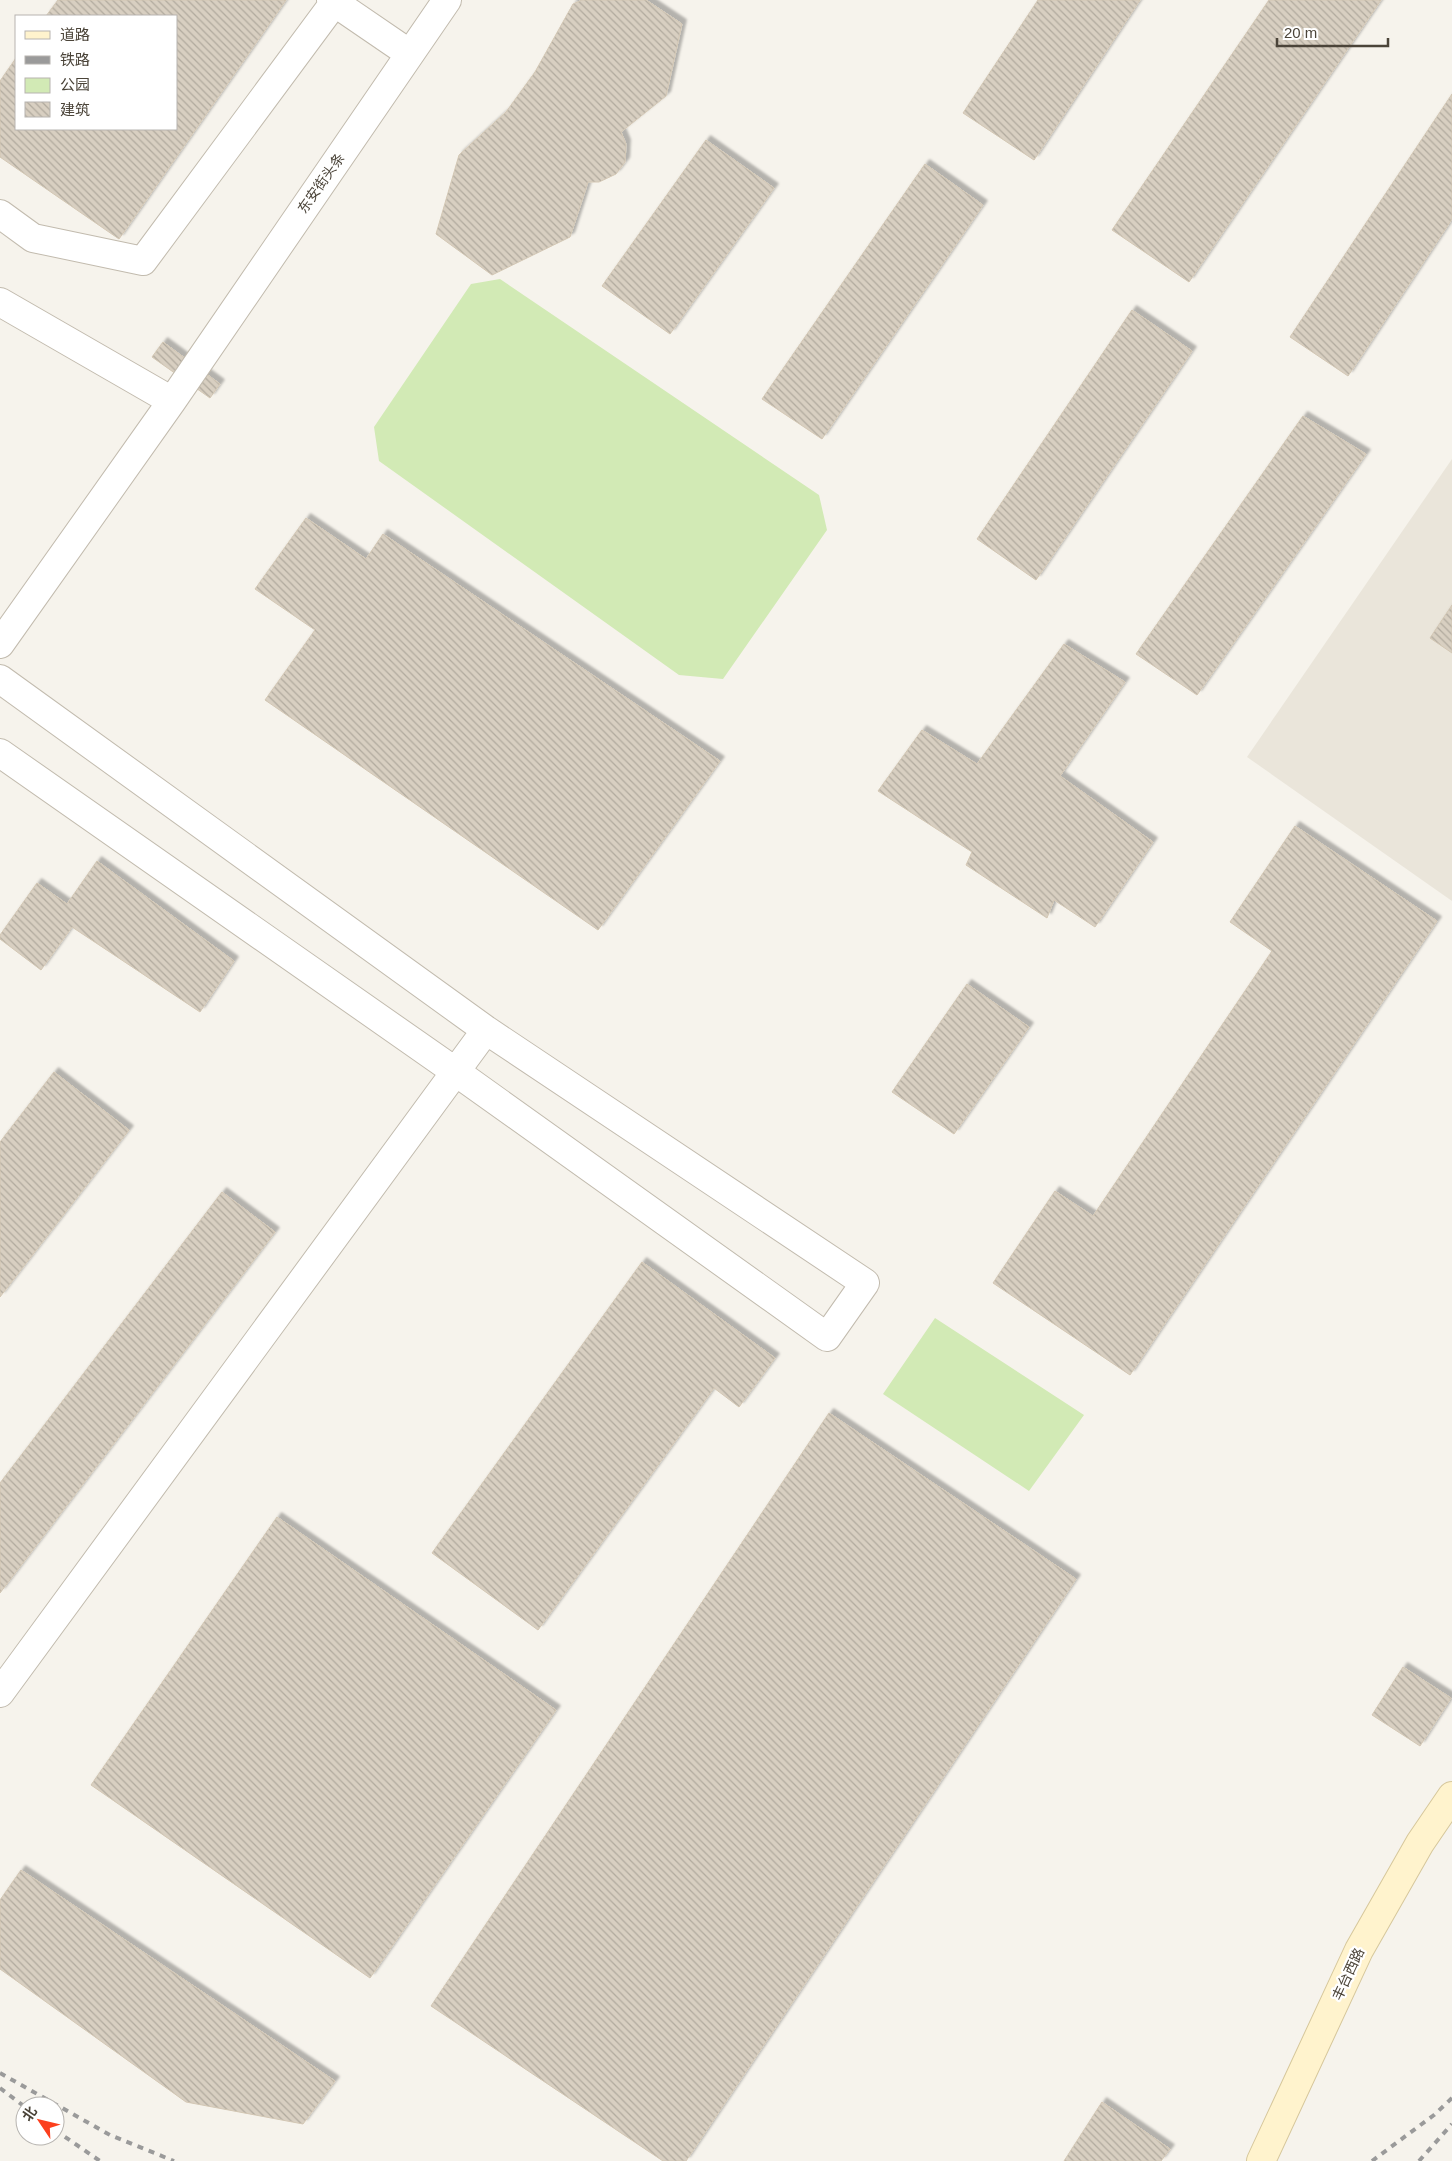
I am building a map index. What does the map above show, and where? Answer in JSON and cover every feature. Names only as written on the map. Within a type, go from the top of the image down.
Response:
[{"type":"main road","name":"丰台西路","points":[[1261,2161],[1359,1950],[1420,1843],[1452,1796]]},
{"type":"street","name":"东安街头条","points":[[0,644],[196,366],[447,0]]},
{"type":"street","points":[[0,214],[33,238],[143,261],[333,1],[410,54]]},
{"type":"street","points":[[0,302],[172,400]]},
{"type":"street","points":[[0,679],[486,1030],[865,1283],[827,1337],[456,1072],[0,753]]},
{"type":"street","points":[[0,1693],[486,1030]]},
{"type":"shaded area","points":[[1452,459],[1452,901],[1247,757]]},
{"type":"green space","points":[[500,279],[819,495],[827,530],[723,679],[679,675],[379,461],[374,427],[471,284]]},
{"type":"green space","points":[[935,1318],[1084,1415],[1029,1491],[883,1394]]},
{"type":"building","points":[[58,0],[286,0],[119,239],[0,157],[0,81],[15,59],[15,130],[178,130],[178,15],[47,15]]},
{"type":"building","points":[[582,0],[646,0],[682,24],[666,96],[621,132],[626,144],[625,162],[616,174],[599,182],[588,182],[570,237],[492,275],[436,234],[459,155],[506,112],[535,72],[573,4]]},
{"type":"building","points":[[1038,0],[1140,0],[1034,160],[963,113]]},
{"type":"building","points":[[1269,0],[1381,0],[1189,282],[1112,230]]},
{"type":"building","points":[[1452,94],[1452,219],[1348,376],[1290,337]]},
{"type":"building","points":[[706,140],[774,188],[670,334],[602,286]]},
{"type":"building","points":[[925,164],[983,205],[822,439],[762,399]]},
{"type":"building","points":[[1132,310],[1192,351],[1036,580],[977,539]]},
{"type":"building","points":[[163,342],[220,384],[210,398],[152,357]]},
{"type":"building","points":[[1303,416],[1366,454],[1197,695],[1136,654]]},
{"type":"building","points":[[306,518],[366,559],[383,534],[720,761],[598,930],[265,700],[315,630],[255,589]]},
{"type":"building","points":[[1452,605],[1452,653],[1430,638]]},
{"type":"building","points":[[1064,644],[1125,682],[1060,776],[1153,842],[1095,927],[1054,900],[1047,918],[966,865],[972,852],[878,791],[922,730],[977,764]]},
{"type":"building","points":[[1295,826],[1437,921],[1130,1375],[993,1283],[1055,1191],[1093,1216],[1272,951],[1230,922]]},
{"type":"building","points":[[97,861],[234,961],[200,1012],[72,927],[41,970],[0,939],[0,935],[37,883],[67,904]]},
{"type":"building","points":[[967,984],[1029,1027],[954,1134],[892,1092]]},
{"type":"building","points":[[54,1072],[129,1130],[0,1297],[0,1142]]},
{"type":"building","points":[[222,1192],[275,1232],[0,1593],[0,1483]]},
{"type":"building","points":[[642,1262],[775,1358],[739,1407],[714,1388],[538,1630],[432,1553]]},
{"type":"building","points":[[829,1413],[1076,1579],[686,2161],[663,2161],[431,2006]]},
{"type":"building","points":[[277,1517],[556,1710],[370,1978],[91,1785]]},
{"type":"building","points":[[1403,1667],[1451,1698],[1420,1746],[1372,1715]]},
{"type":"building","points":[[21,1870],[335,2081],[303,2124],[186,2102],[0,1969],[0,1900]]},
{"type":"building","points":[[1102,2102],[1170,2149],[1161,2161],[1064,2161]]},
{"type":"railway","points":[[0,2073],[110,2135],[174,2161]]},
{"type":"railway","points":[[0,2088],[15,2099]]},
{"type":"railway","points":[[1372,2161],[1434,2115],[1452,2098]]},
{"type":"railway","points":[[1419,2161],[1452,2124]]},
{"type":"railway","points":[[65,2137],[100,2161]]}]
